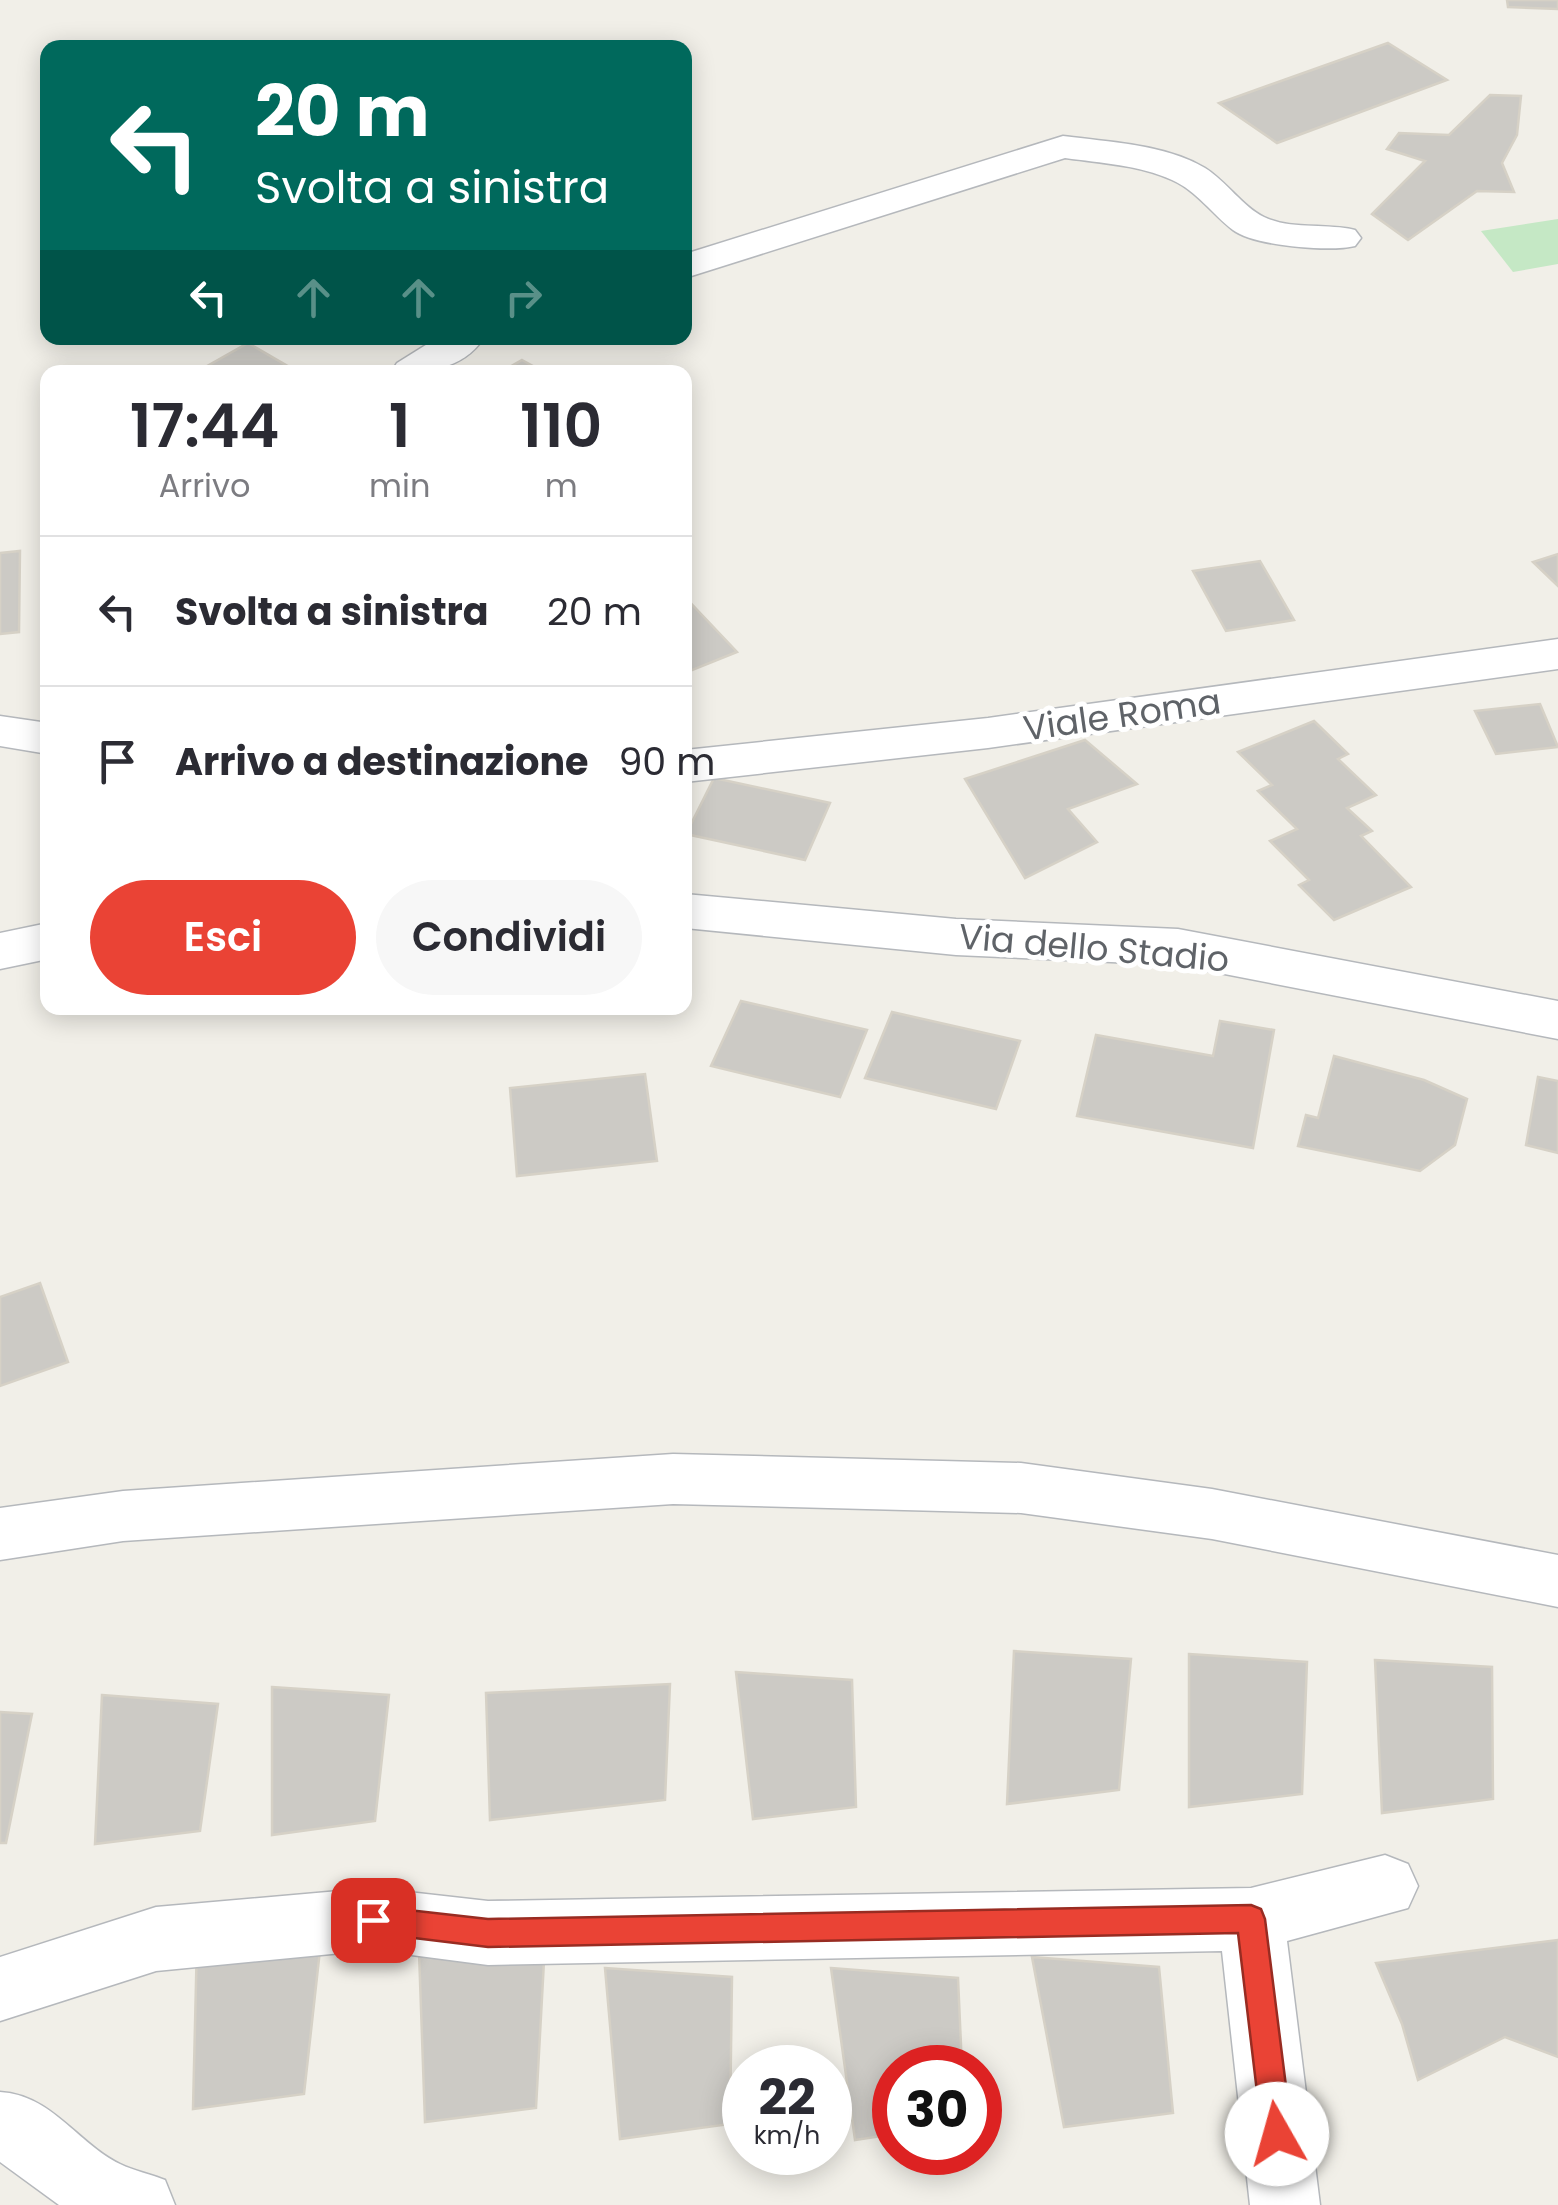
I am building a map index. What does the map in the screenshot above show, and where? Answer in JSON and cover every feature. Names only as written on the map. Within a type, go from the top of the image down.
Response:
[{"type":"street","points":[[692,264],[1063,147],[1132,156],[1187,172],[1249,225],[1281,233],[1342,238]]},
{"type":"street","points":[[422,365],[453,345]]},
{"type":"street","name":"Viale Roma","points":[[692,765],[988,733],[1558,654]]},
{"type":"street","points":[[0,731],[40,738]]},
{"type":"street","name":"Via dello Stadio","points":[[692,912],[956,937],[1178,947],[1558,1020]]},
{"type":"street","points":[[0,951],[40,942]]},
{"type":"street","points":[[0,1534],[122,1516],[673,1478],[1021,1488],[1212,1514],[1558,1581]]},
{"type":"street","points":[[0,1989],[156,1939],[373,1920],[488,1933],[1251,1919],[1385,1886]]},
{"type":"street","points":[[1251,1919],[1286,2205]]},
{"type":"street","points":[[0,2127],[16,2128],[103,2194],[140,2205]]},
{"type":"green space","points":[[1558,219],[1558,264],[1513,272],[1481,231]]},
{"type":"building","points":[[1507,0],[1558,0],[1558,9],[1508,7]]},
{"type":"building","points":[[1388,43],[1447,80],[1277,143],[1219,103]]},
{"type":"building","points":[[1490,95],[1521,96],[1517,135],[1502,163],[1514,192],[1477,191],[1408,240],[1372,214],[1425,161],[1387,149],[1399,133],[1449,135]]},
{"type":"building","points":[[251,345],[286,365],[209,365]]},
{"type":"building","points":[[20,551],[19,632],[0,634],[0,553]]},
{"type":"building","points":[[1558,554],[1558,586],[1533,562]]},
{"type":"building","points":[[1260,561],[1294,620],[1226,631],[1193,571]]},
{"type":"building","points":[[692,604],[737,652],[692,670]]},
{"type":"building","points":[[1540,704],[1558,747],[1496,754],[1475,711]]},
{"type":"building","points":[[1314,721],[1348,754],[1338,759],[1376,795],[1347,808],[1372,831],[1361,836],[1411,887],[1334,920],[1299,885],[1309,880],[1270,841],[1297,829],[1258,791],[1272,785],[1238,752]]},
{"type":"building","points":[[1085,740],[1137,784],[1068,809],[1097,842],[1025,878],[965,779]]},
{"type":"building","points":[[714,778],[830,803],[805,860],[692,835],[692,822]]},
{"type":"building","points":[[741,1001],[867,1030],[840,1097],[711,1066]]},
{"type":"building","points":[[892,1012],[1020,1041],[996,1109],[865,1078]]},
{"type":"building","points":[[1220,1021],[1274,1030],[1253,1148],[1077,1116],[1096,1035],[1213,1056]]},
{"type":"building","points":[[1334,1056],[1424,1080],[1467,1099],[1455,1145],[1420,1171],[1298,1146],[1306,1115],[1318,1118]]},
{"type":"building","points":[[645,1074],[657,1161],[517,1176],[510,1088]]},
{"type":"building","points":[[1538,1077],[1558,1081],[1558,1153],[1526,1145]]},
{"type":"building","points":[[40,1283],[68,1362],[0,1386],[0,1297]]},
{"type":"building","points":[[1014,1651],[1131,1659],[1119,1790],[1007,1804]]},
{"type":"building","points":[[1189,1654],[1307,1662],[1302,1794],[1189,1807]]},
{"type":"building","points":[[1375,1660],[1492,1667],[1493,1799],[1382,1813]]},
{"type":"building","points":[[736,1672],[852,1680],[856,1807],[753,1819]]},
{"type":"building","points":[[670,1684],[665,1800],[490,1820],[486,1693]]},
{"type":"building","points":[[272,1687],[389,1695],[375,1821],[272,1835]]},
{"type":"building","points":[[102,1695],[218,1704],[200,1831],[95,1844]]},
{"type":"building","points":[[0,1712],[32,1714],[6,1843],[0,1843]]},
{"type":"building","points":[[1558,1940],[1558,2057],[1505,2037],[1418,2080],[1402,2024],[1376,1963]]},
{"type":"building","points":[[197,1941],[320,1950],[304,2094],[193,2109]]},
{"type":"building","points":[[419,1952],[544,1961],[536,2108],[425,2122]]},
{"type":"building","points":[[1032,1957],[1159,1967],[1173,2113],[1064,2127]]},
{"type":"building","points":[[605,1968],[732,1977],[731,2045],[722,2045],[722,2125],[620,2139]]},
{"type":"building","points":[[831,1968],[958,1978],[961,2045],[872,2045],[872,2137],[855,2140],[852,2045],[842,2045]]},
{"type":"route","points":[[373,1920],[488,1933],[1251,1919],[1277,2134]]}]
